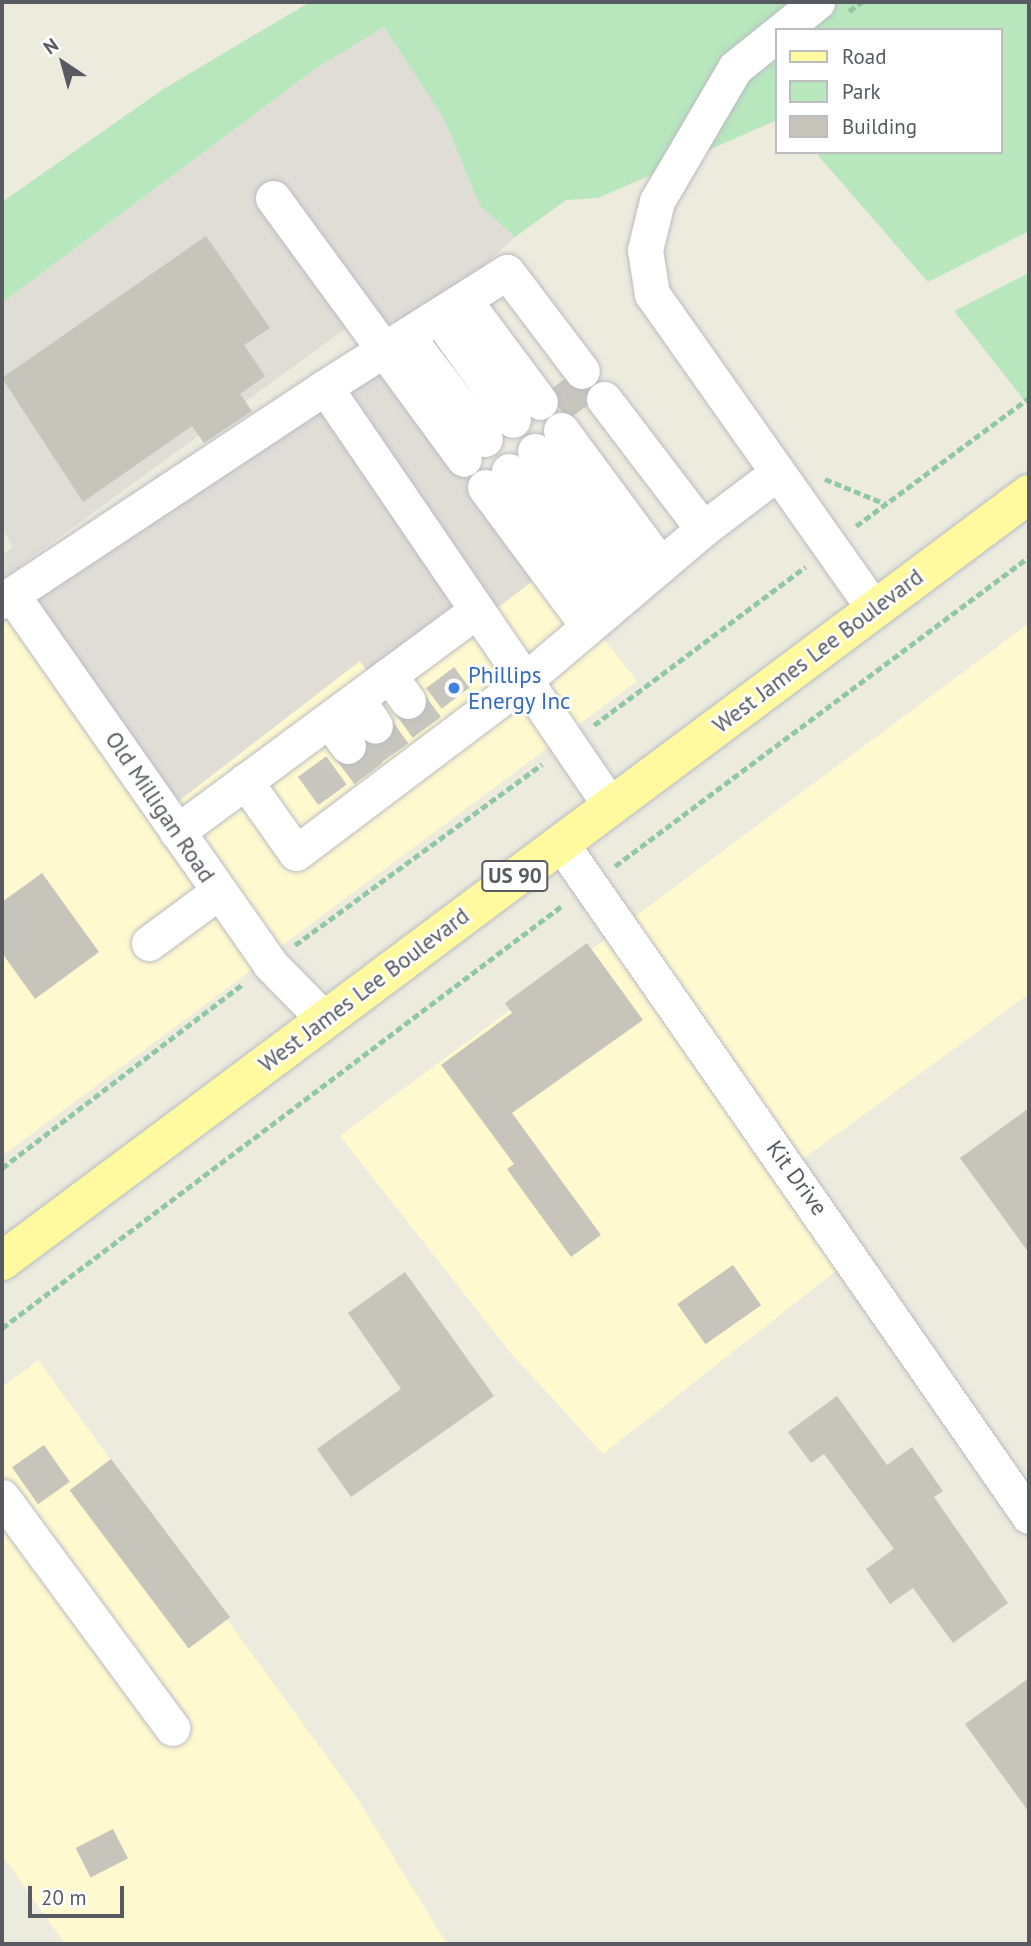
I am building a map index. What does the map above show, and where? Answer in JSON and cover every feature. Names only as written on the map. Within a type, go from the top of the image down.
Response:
[{"type":"main road","name":"West James Lee Boulevard","points":[[2,1261],[1029,494]]},
{"type":"street","points":[[785,28],[817,2]]},
{"type":"street","points":[[776,35],[735,68],[657,201],[645,250],[652,294],[874,609]]},
{"type":"street","points":[[273,198],[395,343],[524,412]]},
{"type":"street","points":[[7,598],[325,387],[507,272],[524,412]]},
{"type":"street","points":[[463,300],[524,412]]},
{"type":"street","points":[[325,387],[610,805]]},
{"type":"street","points":[[546,441],[683,546]]},
{"type":"street","points":[[546,441],[683,546]]},
{"type":"street","points":[[546,441],[611,607]]},
{"type":"street","points":[[546,441],[611,607]]},
{"type":"street","points":[[177,832],[245,781],[304,755],[370,747],[447,687],[524,681],[683,546],[777,473]]},
{"type":"street","name":"Old Milligan Road","points":[[7,598],[270,964],[325,1020]]},
{"type":"street","points":[[245,781],[296,853],[340,805],[370,747],[447,687],[477,611]]},
{"type":"street","name":"Kit Drive","points":[[560,842],[1029,1516]]},
{"type":"street","points":[[149,943],[218,892]]},
{"type":"street","points":[[2,1497],[172,1728]]},
{"type":"path","points":[[2,1168],[270,964],[1029,398]]},
{"type":"path","points":[[818,476],[886,504]]},
{"type":"path","points":[[2,1328],[1029,557]]},
{"type":"shaded area","points":[[384,27],[444,119],[480,206],[515,237],[425,320],[349,326],[2,579],[2,556],[13,547],[2,529],[2,303],[316,68]]},
{"type":"shaded area","points":[[393,358],[548,569],[384,695],[360,661],[176,803],[36,601],[368,359]]},
{"type":"shaded area","points":[[548,569],[637,681],[279,948],[176,803],[360,661],[384,694]]},
{"type":"shaded area","points":[[9,619],[254,968],[2,1156],[2,623]]},
{"type":"shaded area","points":[[1029,623],[1029,994],[803,1159],[633,918]]},
{"type":"shaded area","points":[[607,938],[841,1267],[603,1454],[510,1352],[340,1136]]},
{"type":"shaded area","points":[[38,1360],[357,1798],[447,1944],[65,1944],[2,1855],[2,1387]]},
{"type":"green space","points":[[310,2],[1029,2],[1029,231],[928,282],[817,154],[1003,154],[1003,28],[776,28],[776,120],[598,198],[566,200],[515,237],[480,206],[444,119],[384,27],[316,68],[2,303],[2,202],[162,90]]},
{"type":"green space","points":[[1029,273],[1029,396],[1024,400],[954,311]]},
{"type":"building","points":[[206,236],[270,328],[244,345],[265,376],[240,394],[252,411],[204,443],[192,426],[83,502],[2,378]]},
{"type":"building","points":[[42,873],[99,952],[35,999],[2,953],[2,902]]},
{"type":"building","points":[[587,943],[643,1020],[512,1113],[601,1235],[571,1257],[507,1169],[514,1164],[441,1065],[512,1013],[505,1003]]},
{"type":"building","points":[[1029,1108],[1029,1253],[960,1158]]},
{"type":"building","points":[[733,1265],[761,1305],[705,1344],[677,1304]]},
{"type":"building","points":[[405,1272],[494,1396],[351,1497],[317,1449],[401,1389],[348,1313]]},
{"type":"building","points":[[837,1396],[887,1465],[912,1447],[943,1491],[934,1497],[1008,1603],[953,1643],[913,1588],[890,1604],[866,1569],[894,1549],[824,1454],[811,1463],[788,1432]]},
{"type":"building","points":[[44,1445],[70,1482],[38,1504],[12,1467]]},
{"type":"building","points":[[111,1459],[230,1617],[189,1648],[69,1490]]},
{"type":"building","points":[[1029,1678],[1029,1812],[965,1724]]},
{"type":"building","points":[[113,1829],[128,1858],[91,1877],[76,1848]]},
{"type":"tunnel","points":[[561,381],[583,410]]},
{"type":"tunnel","points":[[440,677],[456,698]]},
{"type":"tunnel","points":[[408,701],[427,727]]},
{"type":"tunnel","points":[[375,726],[394,753]]},
{"type":"tunnel","points":[[348,746],[368,773]]},
{"type":"tunnel","points":[[312,766],[333,795]]},
{"type":"place","name":"Phillips Energy Inc","points":[[454,688]]}]
